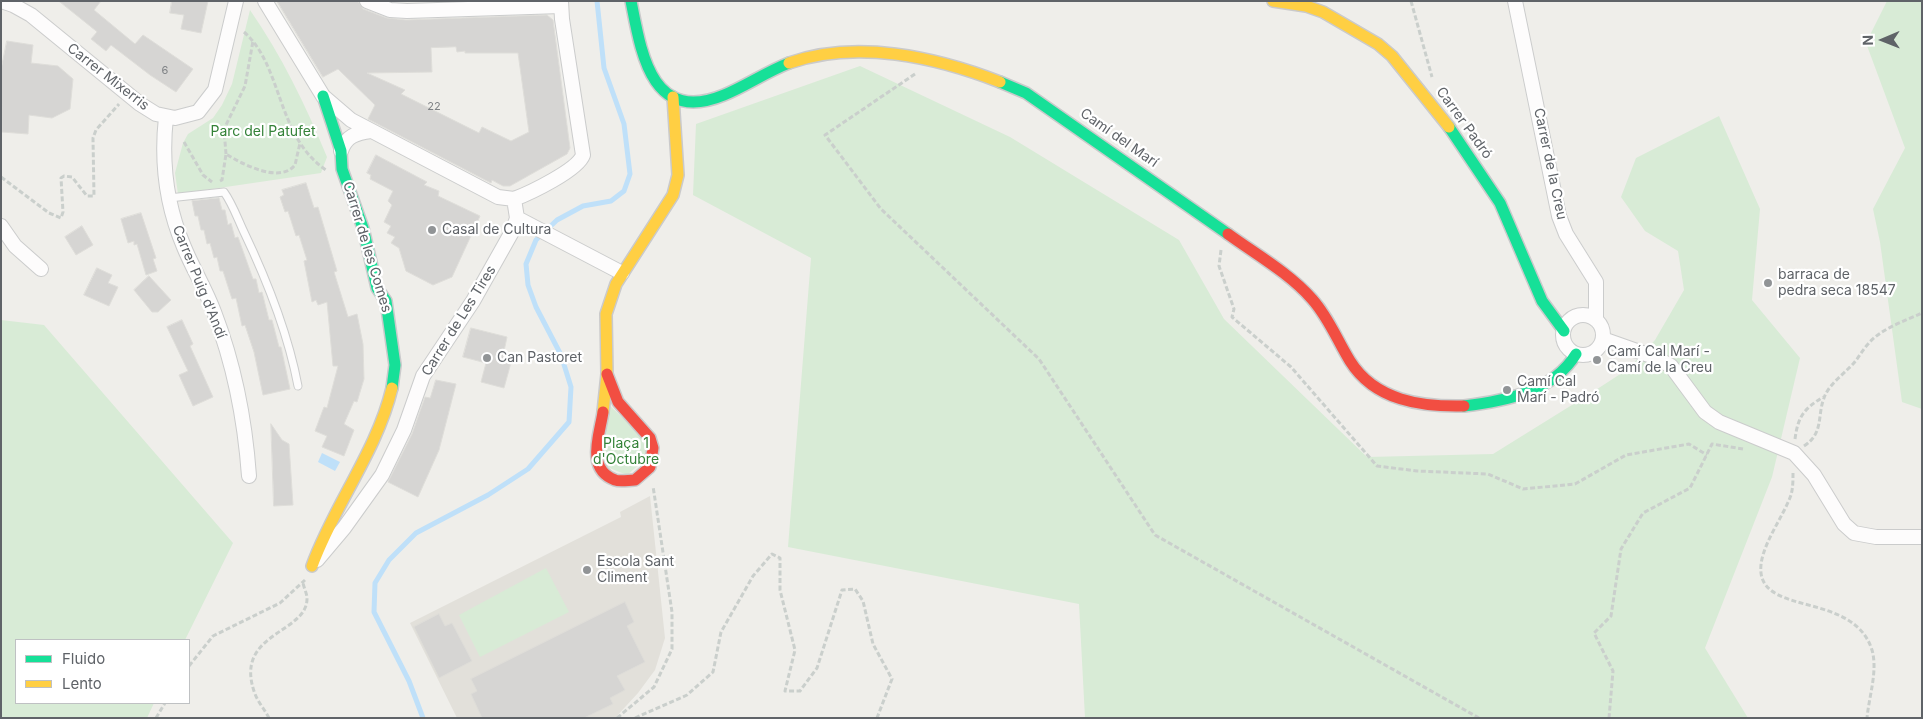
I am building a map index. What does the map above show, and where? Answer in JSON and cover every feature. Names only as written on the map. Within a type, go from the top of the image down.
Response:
[{"type":"street","name":"Carrer Mixerris","points":[[1,1],[31,15],[148,110],[166,117]]},
{"type":"street","points":[[166,117],[175,118],[198,112],[215,90],[236,1]]},
{"type":"street","points":[[265,1],[323,96],[351,120],[498,197],[514,199],[572,168],[581,161],[583,155],[561,4],[407,11],[390,10],[367,1]]},
{"type":"street","name":"Camí del Marí","points":[[631,1],[650,76],[660,88],[673,97],[694,103],[712,101],[776,68],[823,56],[871,54],[935,61],[982,74],[1026,93],[1272,264],[1312,297],[1361,376],[1389,396],[1414,403],[1445,406],[1492,402],[1528,391],[1550,380],[1570,366],[1576,354]]},
{"type":"street","name":"Carrer Padró","points":[[1273,1],[1306,6],[1323,12],[1378,44],[1392,56],[1437,110],[1483,175],[1500,203],[1542,301],[1564,331]]},
{"type":"street","name":"Carrer de la Creu","points":[[1516,1],[1559,216],[1566,234],[1596,282],[1596,320]]},
{"type":"street","name":"Carrer de les Comes","points":[[312,566],[327,527],[378,430],[392,390],[395,371],[386,301],[377,288],[363,228],[342,169],[341,151],[323,96]]},
{"type":"street","points":[[606,374],[618,402],[650,438],[653,453],[650,467],[635,480],[625,482],[616,480],[601,469],[595,451],[601,428],[606,374],[607,305],[622,273],[668,206],[676,185],[678,157],[673,97]]},
{"type":"street","name":"Carrer Puig d'Andí","points":[[166,117],[163,160],[168,198],[176,229],[214,312],[224,342],[239,399],[247,442],[249,476]]},
{"type":"street","points":[[341,151],[347,139],[354,135],[371,131]]},
{"type":"street","points":[[514,199],[517,218],[622,273]]},
{"type":"street","name":"Carrer de Les Tires","points":[[312,566],[344,528],[382,475],[404,430],[423,376],[473,301],[513,230],[517,218]]},
{"type":"street","points":[[1,226],[15,246],[42,269]]},
{"type":"street","points":[[1580,316],[1596,320],[1602,328],[1602,339],[1593,352],[1576,354],[1568,349],[1564,338],[1564,331],[1570,321],[1580,316]]},
{"type":"street","points":[[1602,339],[1654,357],[1671,366],[1705,412],[1719,422],[1794,453],[1814,475],[1844,524],[1854,533],[1876,537],[1922,537]]},
{"type":"lane","points":[[168,198],[220,192],[224,192],[227,195],[253,250],[270,294],[283,331],[298,386]]},
{"type":"path","points":[[1411,1],[1433,80]]},
{"type":"path","points":[[244,25],[244,32],[253,40],[266,64],[282,108],[300,142],[323,168],[331,173],[342,169]]},
{"type":"path","points":[[184,142],[209,182],[222,180],[226,154],[224,129],[245,86],[253,40]]},
{"type":"path","points":[[935,61],[825,135],[882,209],[1039,359],[1155,535],[1479,718]]},
{"type":"path","points":[[1,177],[6,178],[49,213],[61,218],[62,178],[68,176],[87,196],[94,196],[93,138],[96,130],[128,94]]},
{"type":"path","points":[[226,154],[247,167],[271,172],[287,171],[295,165],[300,142]]},
{"type":"path","points":[[1867,718],[1874,667],[1872,651],[1864,632],[1849,619],[1836,613],[1778,596],[1766,587],[1761,572],[1764,554],[1792,493],[1797,424],[1805,409],[1824,397],[1869,343],[1902,322],[1922,313]]},
{"type":"path","points":[[1794,453],[1810,442],[1817,432],[1820,426],[1824,397]]},
{"type":"path","points":[[1609,718],[1613,670],[1594,633],[1611,616],[1621,549],[1644,513],[1690,488],[1712,444],[1746,450]]},
{"type":"path","points":[[617,718],[654,688],[672,648],[672,612],[650,467]]},
{"type":"path","points":[[635,718],[687,695],[713,672],[721,632],[752,576],[772,554],[780,558],[780,590],[795,650],[785,691],[800,691],[817,668],[842,590],[855,589],[863,601],[873,644],[892,679],[877,718]]},
{"type":"path","points":[[190,665],[213,636],[280,603],[303,583],[312,566]]},
{"type":"path","points":[[269,718],[256,696],[252,682],[256,653],[263,642],[292,624],[303,610],[307,599],[303,583]]},
{"type":"path","points":[[156,718],[164,704]]},
{"type":"shaded area","name":"Escola Sant Climent","points":[[650,496],[665,638],[655,670],[638,693],[615,718],[457,718],[410,623],[621,517],[620,512]]},
{"type":"green space","points":[[1887,1],[1922,1],[1922,409],[1902,402],[1880,242],[1873,209],[1905,148],[1866,43]]},
{"type":"green space","name":"Parc del Patufet","points":[[250,10],[283,63],[319,138],[327,157],[321,173],[178,194],[175,173],[183,143],[188,134],[213,118],[222,105],[232,84]]},
{"type":"green space","points":[[860,66],[1010,137],[1179,240],[1224,319],[1367,457],[1493,454],[1628,369],[1655,340],[1684,290],[1678,251],[1645,231],[1621,197],[1636,158],[1719,116],[1760,209],[1752,300],[1800,358],[1772,477],[1705,648],[1748,718],[1085,718],[1079,604],[788,547],[811,258],[693,195],[696,124]]},
{"type":"green space","points":[[1,320],[44,325],[233,543],[185,639],[15,639],[15,704],[154,704],[147,718],[1,718]]},
{"type":"green space","name":"Plaça 1 d'Octubre","points":[[608,404],[641,435],[648,457],[627,475],[607,467],[602,445]]},
{"type":"green space","points":[[546,568],[569,612],[480,657],[459,615]]},
{"type":"water","points":[[322,453],[340,462],[335,471],[318,462]]},
{"type":"building","points":[[59,1],[101,1],[94,10],[135,44],[143,35],[193,69],[176,92],[111,45],[106,51],[91,39],[97,32]]},
{"type":"building","points":[[172,1],[208,1],[201,33],[181,29],[184,15],[170,13]]},
{"type":"building","points":[[277,1],[358,1],[363,9],[387,18],[406,20],[547,15],[553,20],[570,148],[567,154],[510,186],[503,186],[492,180],[491,183],[368,119],[375,105],[338,69],[323,77]],"holes":[[[456,47],[457,52],[518,53],[529,132],[511,141],[482,127],[479,133],[401,94],[405,90],[367,73],[432,72],[431,48]]]},
{"type":"building","points":[[7,41],[33,45],[31,63],[58,66],[73,79],[70,109],[52,118],[29,115],[28,134],[2,132],[1,70]]},
{"type":"building","name":"Casal de Cultura","points":[[376,155],[427,182],[424,185],[439,191],[438,196],[480,216],[452,277],[433,285],[406,271],[399,248],[391,243],[395,237],[387,233],[391,226],[384,222],[392,205],[388,201],[393,191],[370,179],[371,175],[367,173]]},
{"type":"building","points":[[306,183],[314,208],[318,207],[337,271],[334,272],[348,317],[357,314],[363,344],[364,379],[357,402],[354,401],[344,424],[354,430],[344,456],[322,447],[327,436],[315,431],[324,407],[327,408],[338,366],[333,366],[327,302],[318,305],[316,300],[312,302],[304,261],[307,260],[299,235],[296,236],[288,211],[285,212],[280,197],[284,195],[282,190]]},
{"type":"building","points":[[219,198],[222,210],[225,210],[228,225],[231,223],[235,238],[238,237],[253,279],[256,279],[259,293],[262,292],[269,320],[272,320],[279,347],[281,347],[290,389],[263,395],[254,352],[245,325],[242,326],[236,298],[232,299],[223,271],[220,271],[217,257],[214,258],[210,243],[207,244],[204,230],[201,230],[198,216],[195,216],[192,201]]},
{"type":"building","points":[[141,213],[156,258],[153,259],[157,271],[146,275],[137,244],[134,245],[134,241],[128,243],[121,219]]},
{"type":"building","points":[[82,226],[93,245],[76,255],[65,237]]},
{"type":"building","points":[[97,268],[112,275],[108,283],[118,287],[109,306],[84,295]]},
{"type":"building","points":[[149,276],[171,300],[158,312],[152,312],[134,290]]},
{"type":"building","points":[[182,320],[193,344],[190,346],[213,397],[193,406],[179,375],[188,371],[167,327]]},
{"type":"building","name":"Can Pastoret","points":[[471,328],[507,337],[503,356],[512,359],[504,388],[481,382],[486,363],[463,357]]},
{"type":"building","points":[[436,380],[456,384],[439,450],[418,497],[388,482],[412,434],[425,397],[430,398]]},
{"type":"building","points":[[271,424],[282,440],[289,444],[293,505],[274,506]]},
{"type":"building","points":[[625,602],[634,622],[627,626],[645,662],[617,676],[625,690],[610,698],[613,704],[584,718],[482,718],[471,694],[477,691],[471,679]]},
{"type":"building","points":[[439,614],[445,626],[452,623],[472,661],[439,678],[414,627]]},
{"type":"waterway","points":[[423,718],[409,681],[374,612],[375,583],[389,560],[416,533],[488,495],[528,469],[569,422],[571,387],[561,355],[536,307],[528,285],[526,264],[536,240],[557,220],[583,206],[611,201],[624,191],[630,174],[624,124],[604,68],[597,1]]},
{"type":"traffic: fast","points":[[631,1],[639,41],[654,78],[665,92],[680,100],[699,102],[724,95],[789,63]]},
{"type":"traffic: fast","points":[[1000,82],[1026,93],[1228,234]]},
{"type":"traffic: fast","points":[[323,96],[341,151],[342,169],[363,228],[377,288],[386,301],[395,365],[392,388]]},
{"type":"traffic: fast","points":[[1449,127],[1500,203],[1542,301],[1564,331]]},
{"type":"traffic: fast","points":[[1464,406],[1496,401],[1541,386],[1566,367],[1576,354]]},
{"type":"traffic: slow","points":[[1273,1],[1306,6],[1323,12],[1378,44],[1392,56],[1449,127]]},
{"type":"traffic: slow","points":[[789,63],[841,52],[896,54],[949,65],[1000,82]]},
{"type":"traffic: slow","points":[[603,412],[607,374],[606,314],[616,284],[673,195],[678,175],[673,97]]},
{"type":"traffic: slow","points":[[312,566],[321,543],[376,434],[392,388]]},
{"type":"traffic: jam","points":[[1228,234],[1283,273],[1312,299],[1328,321],[1350,361],[1372,385],[1386,393],[1416,403],[1464,406]]},
{"type":"traffic: jam","points":[[603,412],[597,450],[600,468],[606,475],[615,480],[635,480],[650,467],[653,448],[650,438],[618,402],[607,374]]},
{"type":"place","name":"Casal de Cultura","points":[[432,230]]},
{"type":"place","name":"barraca de pedra seca 18547","points":[[1768,283]]},
{"type":"place","name":"Can Pastoret","points":[[487,358]]},
{"type":"place","name":"Camí Cal Marí - Camí de la Creu","points":[[1597,360]]},
{"type":"place","name":"Camí Cal Marí - Padró","points":[[1507,390]]},
{"type":"place","name":"Escola Sant Climent","points":[[587,570]]}]
